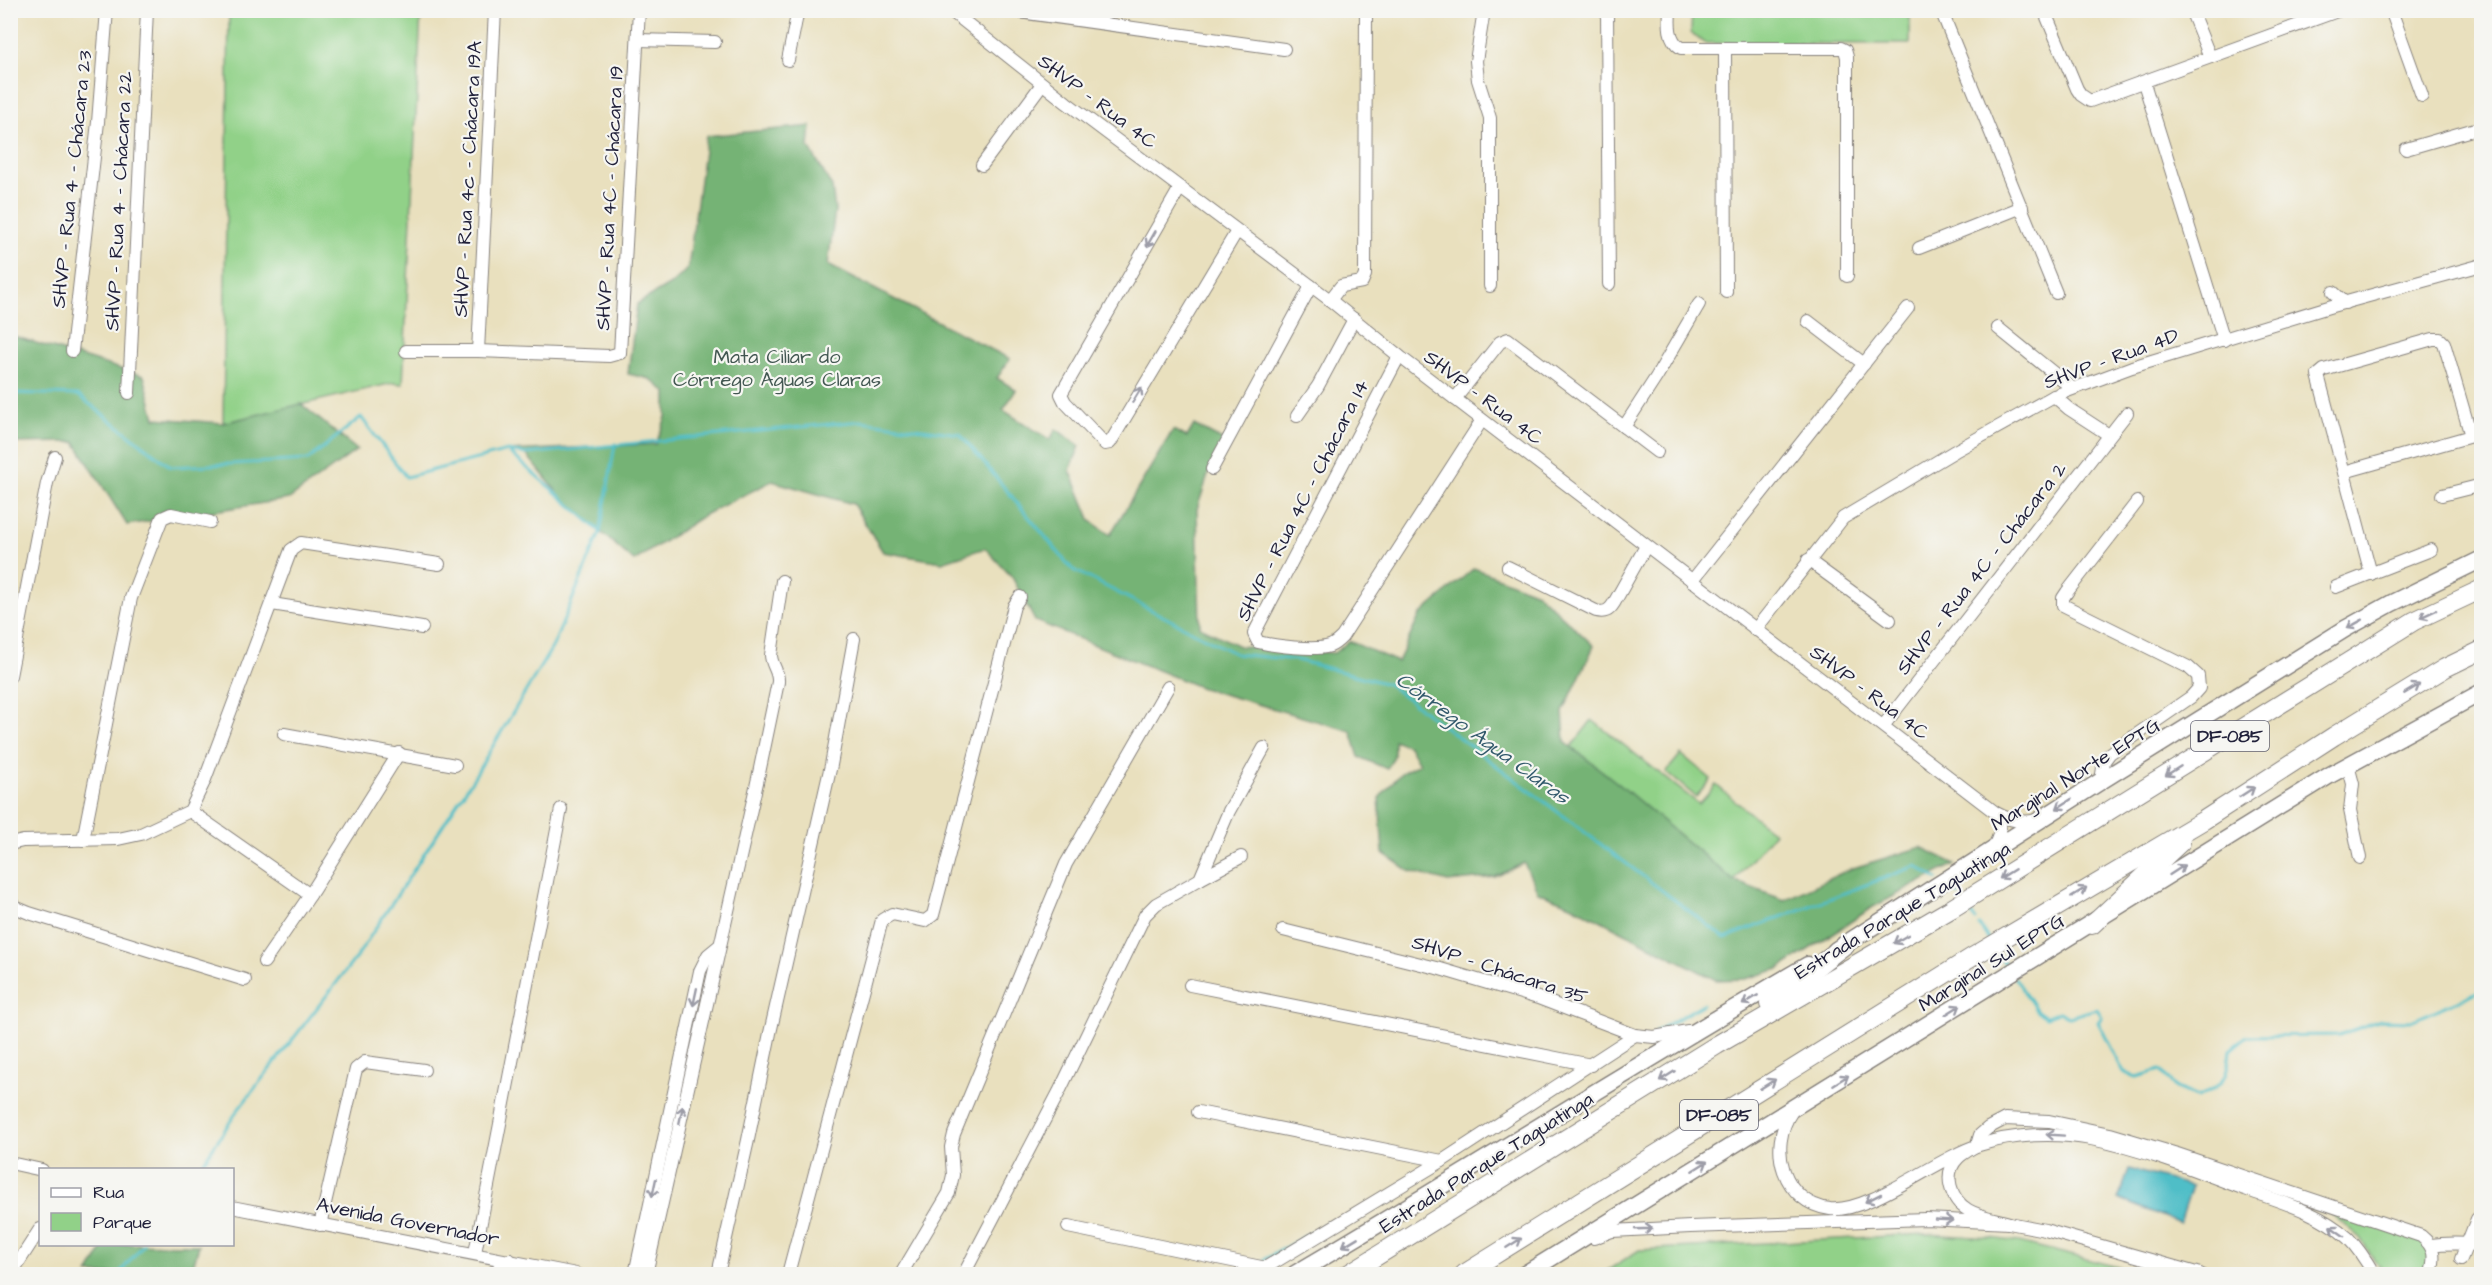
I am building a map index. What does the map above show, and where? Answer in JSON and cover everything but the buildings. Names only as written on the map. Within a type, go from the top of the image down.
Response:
[{"type":"highway","name":"Estrada Parque Taguatinga","points":[[1348,1275],[1717,1045],[1951,909],[2414,621],[2481,590]]},
{"type":"highway","name":"DF-085","points":[[1464,1275],[2011,933],[2204,820],[2445,668],[2481,650]]},
{"type":"highway","points":[[2092,925],[2204,820]]},
{"type":"highway","points":[[1717,1045],[1846,944]]},
{"type":"main road","name":"Marginal Norte EPTG","points":[[1295,1275],[1846,944],[2042,818],[2345,629],[2481,559]]},
{"type":"main road","name":"Marginal Sul EPTG","points":[[1525,1275],[2348,765],[2481,692]]},
{"type":"street","name":"SHVP - Rua 4 - Chácara 23","points":[[72,351],[98,122],[107,10]]},
{"type":"street","name":"SHVP - Rua 4 - Chácara 22","points":[[129,393],[147,10]]},
{"type":"street","name":"SHVP - Rua 4c - Chácara 19A","points":[[477,351],[495,10]]},
{"type":"street","name":"SHVP - Rua 4C - Chácara 19","points":[[406,351],[609,356],[620,353],[639,10]]},
{"type":"street","points":[[788,60],[798,10]]},
{"type":"street","name":"SHVP - Rua 4C","points":[[950,10],[1042,84],[1311,285],[1482,420],[1755,630],[1884,725],[1996,813],[2018,821],[2030,822],[2042,818]]},
{"type":"street","points":[[1005,10],[1284,49]]},
{"type":"street","points":[[1330,300],[1341,286],[1362,282],[1365,275],[1366,10]]},
{"type":"street","points":[[1484,10],[1476,61],[1478,80],[1490,118],[1490,285]]},
{"type":"street","points":[[1607,10],[1608,284]]},
{"type":"street","points":[[1670,10],[1671,33],[1677,46],[1690,50],[1841,48],[1845,50],[1847,57],[1848,276]]},
{"type":"street","points":[[1941,10],[1990,136],[2022,207],[2056,293]]},
{"type":"street","points":[[2044,10],[2077,89],[2086,99],[2096,100],[2340,10]]},
{"type":"street","points":[[2191,10],[2210,57]]},
{"type":"street","points":[[2391,10],[2422,96]]},
{"type":"street","points":[[638,40],[715,42]]},
{"type":"street","points":[[1725,49],[1726,292]]},
{"type":"street","points":[[2144,83],[2224,340]]},
{"type":"street","points":[[982,165],[1042,84]]},
{"type":"street","points":[[2406,149],[2481,127]]},
{"type":"street","points":[[1180,188],[1063,390],[1063,399],[1105,444],[1111,442],[1237,231]]},
{"type":"street","points":[[1919,248],[2022,207]]},
{"type":"street","name":"SHVP - Rua 4D","points":[[1755,630],[1835,526],[1852,511],[2054,396],[2072,388],[2332,306],[2481,266]]},
{"type":"street","points":[[1212,469],[1311,285]]},
{"type":"street","points":[[1624,427],[1699,304]]},
{"type":"street","points":[[1692,581],[1908,308]]},
{"type":"street","points":[[1297,417],[1318,386],[1354,319]]},
{"type":"street","points":[[1808,321],[1864,364]]},
{"type":"street","points":[[1998,328],[2072,388]]},
{"type":"street","points":[[1455,399],[1500,342],[1508,339],[1656,452]]},
{"type":"street","points":[[2344,472],[2476,435],[2444,343],[2440,339],[2433,339],[2324,370],[2318,375],[2371,574]]},
{"type":"street","name":"SHVP - Rua 4C - Chácara 14","points":[[1399,356],[1254,634],[1258,642],[1272,646],[1325,647],[1336,643],[1482,420]]},
{"type":"street","points":[[2054,396],[2069,409],[2109,435]]},
{"type":"street","name":"SHVP - Rua 4C - Chácara 2","points":[[1884,725],[2127,413]]},
{"type":"street","points":[[10,676],[47,483],[55,458]]},
{"type":"street","points":[[2442,495],[2481,485]]},
{"type":"street","points":[[2101,781],[2102,767],[2110,753],[2191,697],[2199,688],[2198,676],[2188,667],[2063,605],[2063,598],[2067,592],[2137,502]]},
{"type":"street","points":[[83,840],[131,598],[162,518],[171,514],[210,522]]},
{"type":"street","points":[[10,844],[23,841],[118,839],[141,834],[190,812],[204,782],[291,549],[298,544],[439,564]]},
{"type":"street","points":[[1508,567],[1596,611],[1604,612],[1610,609],[1646,546]]},
{"type":"street","points":[[2336,587],[2431,550]]},
{"type":"street","points":[[1808,560],[1890,620]]},
{"type":"street","points":[[646,1275],[778,682],[777,673],[771,664],[771,655],[782,580]]},
{"type":"street","points":[[788,1275],[882,920],[892,914],[925,921],[933,915],[1014,606],[1020,597]]},
{"type":"street","points":[[272,604],[422,628]]},
{"type":"street","points":[[718,1275],[831,765],[854,639]]},
{"type":"street","points":[[901,1275],[949,1193],[953,1175],[951,1147],[954,1134],[1066,864],[1168,687]]},
{"type":"street","points":[[284,734],[399,753],[455,765]]},
{"type":"street","points":[[1200,879],[1229,811],[1264,748]]},
{"type":"street","points":[[264,962],[310,895],[399,753]]},
{"type":"street","points":[[2348,765],[2352,784],[2350,810],[2360,858]]},
{"type":"street","points":[[475,1253],[561,809]]},
{"type":"street","points":[[190,812],[310,895]]},
{"type":"street","points":[[1990,853],[2001,832],[2000,821],[1996,813]]},
{"type":"street","points":[[964,1275],[1064,1082],[1145,915],[1156,904],[1241,857]]},
{"type":"street","points":[[10,902],[29,914],[245,980]]},
{"type":"street","name":"SHVP - Chácara 35","points":[[1283,930],[1437,968],[1538,998],[1635,1035],[1673,1035],[1704,1028]]},
{"type":"street","points":[[635,1275],[700,971],[708,955],[719,946]]},
{"type":"street","points":[[1190,985],[1592,1065]]},
{"type":"street","points":[[1068,1227],[1261,1271],[1442,1161],[1635,1035]]},
{"type":"street","points":[[320,1225],[356,1069],[365,1062],[424,1070]]},
{"type":"street","points":[[1792,1111],[1781,1133],[1779,1150],[1781,1166],[1797,1194],[1820,1207],[1844,1209],[1866,1202],[1977,1145],[2007,1138],[2045,1135],[2090,1138],[2185,1166],[2313,1214],[2348,1238],[2374,1275]]},
{"type":"street","points":[[1198,1112],[1442,1161]]},
{"type":"street","points":[[2200,1275],[2045,1230],[2009,1223],[1969,1211],[1957,1201],[1950,1188],[1950,1173],[1957,1158],[1977,1145],[1980,1135],[2005,1119],[2049,1121],[2110,1134],[2177,1154],[2421,1236],[2432,1245],[2435,1258],[2431,1275]]},
{"type":"street","points":[[10,1163],[39,1169]]},
{"type":"street","name":"Avenida Governador","points":[[234,1207],[475,1253],[576,1275]]},
{"type":"street","points":[[1568,1249],[1612,1231],[1926,1219],[2009,1223]]},
{"type":"street","points":[[2461,1259],[2477,1219]]},
{"type":"street","points":[[11,1275],[39,1231]]},
{"type":"street","points":[[2467,1244],[2481,1251]]},
{"type":"street","points":[[2432,1245],[2481,1244]]},
{"type":"street","points":[[491,1275],[510,1260]]},
{"type":"green space","points":[[229,11],[421,11],[403,384],[393,383],[223,423]]},
{"type":"green space","points":[[1692,11],[1910,11],[1910,44],[1704,43],[1691,33]]},
{"type":"green space","name":"Mata Ciliar do Córrego Águas Claras","points":[[811,126],[809,147],[832,187],[835,210],[828,265],[1010,359],[997,378],[1016,390],[1003,410],[1050,440],[1056,429],[1080,446],[1070,470],[1091,521],[1110,535],[1173,430],[1187,437],[1194,425],[1226,442],[1211,466],[1197,509],[1200,627],[1239,646],[1334,653],[1349,641],[1398,662],[1420,615],[1474,568],[1537,593],[1594,646],[1563,712],[1565,742],[1734,881],[1784,900],[1850,869],[1921,847],[1955,864],[1873,907],[1779,969],[1745,979],[1716,980],[1571,905],[1538,892],[1524,863],[1495,877],[1448,882],[1409,871],[1383,853],[1379,798],[1401,773],[1419,764],[1409,746],[1394,740],[1394,756],[1387,769],[1359,757],[1351,731],[1202,688],[1035,621],[1012,577],[985,548],[942,562],[883,552],[853,504],[772,481],[706,514],[634,561],[562,498],[526,454],[508,451],[656,444],[666,417],[666,392],[650,379],[628,374],[637,304],[674,282],[688,268],[706,136]]},
{"type":"green space","points":[[10,335],[144,376],[155,418],[223,423],[301,404],[357,450],[289,499],[127,525],[75,442],[11,443]]},
{"type":"green space","points":[[1592,720],[1699,804],[1716,785],[1774,833],[1734,881],[1571,747]]},
{"type":"green space","points":[[1681,754],[1711,779],[1696,797],[1666,772]]},
{"type":"green space","points":[[2321,1205],[2420,1238],[2430,1247],[2429,1274],[2384,1274],[2360,1238]]},
{"type":"green space","points":[[1926,1234],[2019,1242],[2145,1274],[1602,1274],[1639,1250]]},
{"type":"green space","points":[[104,1246],[199,1246],[191,1274],[88,1274]]},
{"type":"water","points":[[2129,1169],[2192,1186],[2180,1223],[2118,1199]]},
{"type":"waterway","name":"Córrego Água Claras","points":[[10,393],[78,395],[171,467],[308,460],[361,417],[406,477],[508,451],[526,454],[861,421],[960,434],[1072,569],[1236,654],[1297,660],[1388,684],[1725,938],[1916,866],[1937,879]]},
{"type":"waterway","points":[[199,1168],[238,1110],[358,955],[473,779],[553,646],[600,533],[615,444]]},
{"type":"waterway","points":[[509,452],[600,531]]},
{"type":"waterway","name":"Córrego Água Claras","points":[[1948,886],[1959,895]]},
{"type":"waterway","name":"Córrego Água Claras","points":[[1966,906],[1975,919]]},
{"type":"waterway","name":"Córrego Água Claras","points":[[1979,925],[1989,940]]},
{"type":"waterway","name":"Córrego Água Claras","points":[[1996,951],[2008,968]]},
{"type":"waterway","points":[[2015,978],[2037,1011],[2046,1017],[2060,1012],[2069,1017],[2097,1009],[2102,1017],[2098,1022],[2124,1073],[2137,1077],[2160,1070],[2176,1088],[2197,1097],[2219,1085],[2228,1068],[2230,1050],[2247,1036],[2339,1035],[2381,1020],[2411,1021],[2482,990]]},
{"type":"waterway","points":[[1655,1032],[1703,1004]]},
{"type":"waterway","points":[[1618,1053],[1635,1043]]},
{"type":"waterway","points":[[1264,1260],[1332,1221]]},
{"type":"waterway","points":[[119,1274],[142,1246]]},
{"type":"waterway","points":[[1240,1274],[1246,1271]]}]
